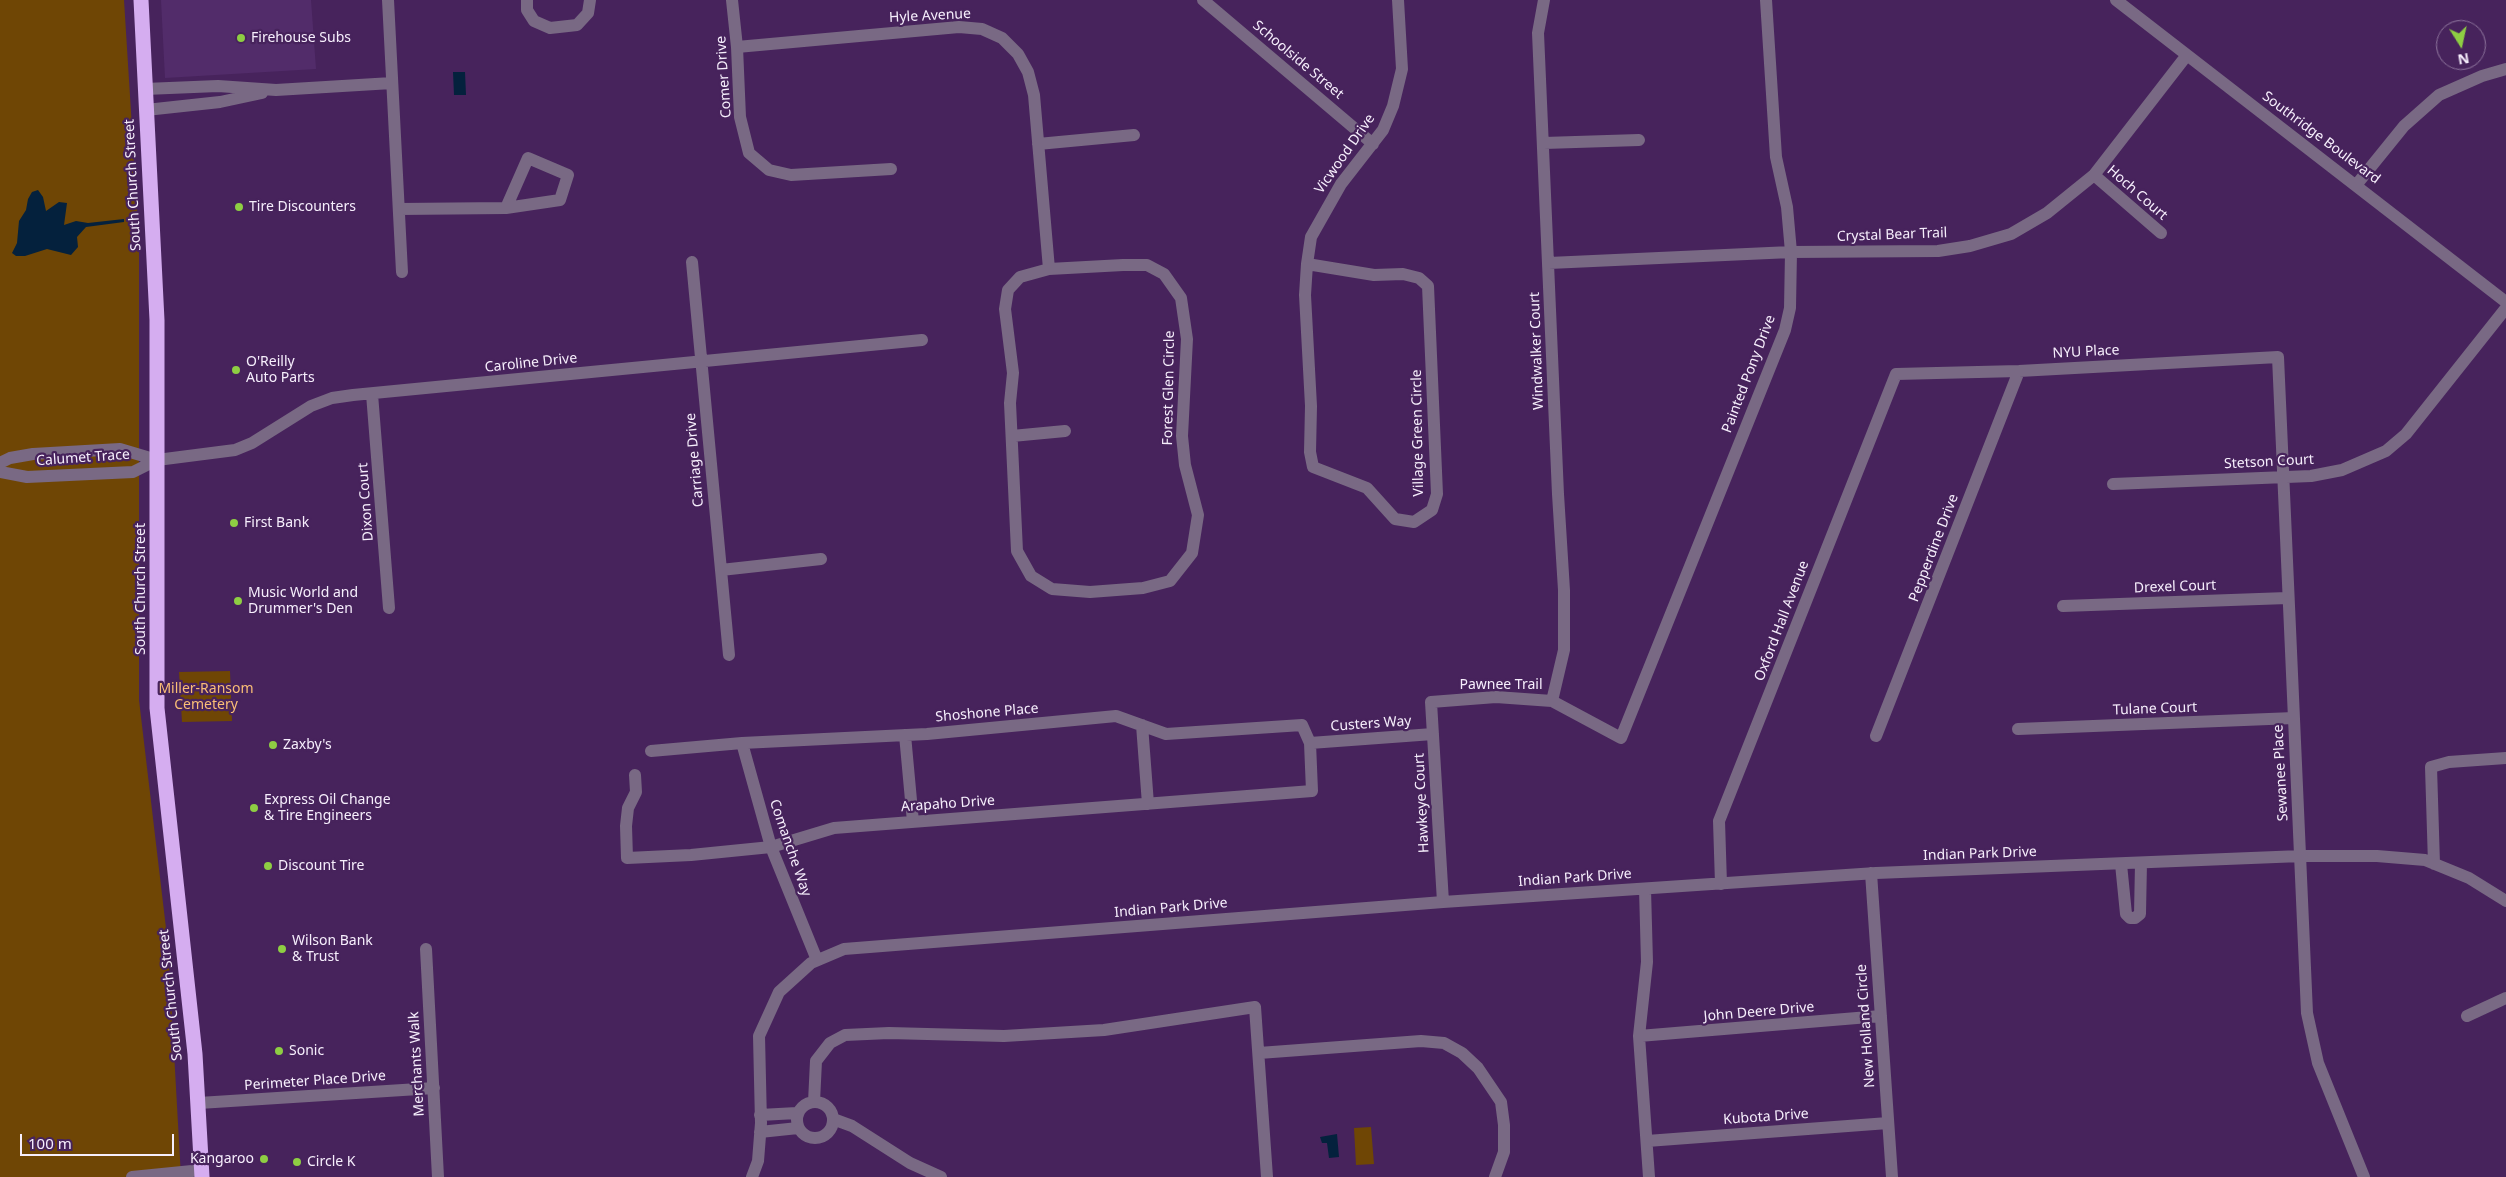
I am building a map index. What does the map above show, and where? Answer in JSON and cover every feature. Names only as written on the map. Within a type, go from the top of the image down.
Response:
[{"type":"highway","name":"South Church Street","points":[[140,0],[156,320],[157,708],[199,1103],[202,1173]]},
{"type":"street","points":[[388,0],[402,272]]},
{"type":"street","points":[[527,0],[527,10],[534,21],[550,28],[577,25],[588,13],[590,0]]},
{"type":"street","name":"Comer Drive","points":[[732,0],[737,47],[740,117],[749,153],[769,170],[791,175],[891,169]]},
{"type":"street","name":"Schoolside Street","points":[[1203,0],[1373,144]]},
{"type":"street","name":"Vicwood Drive","points":[[1307,264],[1311,237],[1321,217],[1341,184],[1373,144],[1394,106],[1402,69],[1398,0]]},
{"type":"street","name":"Windwalker Court","points":[[1544,0],[1538,33],[1564,590],[1564,650],[1552,701]]},
{"type":"street","name":"Painted Pony Drive","points":[[1621,738],[1784,330],[1790,308],[1791,252],[1787,208],[1776,157],[1766,0]]},
{"type":"street","name":"Southridge Boulevard","points":[[2116,0],[2357,184],[2506,302]]},
{"type":"street","name":"Hyle Avenue","points":[[737,47],[959,27],[982,29],[1002,38],[1018,54],[1028,72],[1034,95],[1049,269]]},
{"type":"street","name":"Crystal Bear Trail","points":[[1549,263],[1791,252],[1938,251],[1970,246],[2011,234],[2047,213],[2094,175],[2187,55]]},
{"type":"street","points":[[2357,184],[2404,126],[2439,96],[2482,76],[2506,69]]},
{"type":"street","points":[[145,89],[218,86],[276,90],[392,84]]},
{"type":"street","points":[[146,110],[220,102],[276,90]]},
{"type":"street","points":[[1038,144],[1134,135]]},
{"type":"street","points":[[1544,143],[1639,140]]},
{"type":"street","points":[[399,209],[506,208],[560,200],[568,175],[528,158],[506,208]]},
{"type":"street","name":"Hoch Court","points":[[2094,175],[2161,233]]},
{"type":"street","name":"Carriage Drive","points":[[692,262],[729,655]]},
{"type":"street","name":"Forest Glen Circle","points":[[1123,264],[1147,265],[1164,274],[1180,298],[1187,339],[1182,436],[1184,465],[1198,515],[1192,553],[1170,580],[1143,588],[1090,592],[1052,590],[1031,576],[1017,551],[1012,436],[1010,403],[1013,373],[1005,308],[1008,290],[1020,277],[1049,269],[1123,264]]},
{"type":"street","name":"Village Green Circle","points":[[1307,264],[1374,275],[1403,274],[1419,278],[1428,286],[1437,494],[1432,510],[1414,522],[1395,519],[1367,488],[1313,467],[1310,452],[1311,406],[1305,295],[1307,264]]},
{"type":"street","name":"Stetson Court","points":[[2113,484],[2311,476],[2342,470],[2386,451],[2406,434],[2506,308]]},
{"type":"street","name":"Caroline Drive","points":[[157,460],[235,450],[252,443],[311,406],[332,398],[922,340]]},
{"type":"street","name":"Sewanee Place","points":[[2278,357],[2284,477],[2287,598],[2301,857],[2307,1013],[2318,1064],[2364,1177]]},
{"type":"street","name":"NYU Place","points":[[1896,374],[2020,371],[2278,357]]},
{"type":"street","name":"Pepperdine Drive","points":[[1876,736],[2020,371]]},
{"type":"street","name":"Oxford Hall Avenue","points":[[1721,884],[1719,821],[1896,374]]},
{"type":"street","name":"Dixon Court","points":[[372,394],[389,608]]},
{"type":"street","points":[[1012,436],[1064,431]]},
{"type":"street","name":"Calumet Trace","points":[[0,463],[10,458],[33,454],[120,449],[157,460]]},
{"type":"street","name":"Calumet Trace","points":[[0,472],[27,477],[133,472],[157,460]]},
{"type":"street","points":[[721,570],[821,560]]},
{"type":"street","name":"Drexel Court","points":[[2063,606],[2287,598]]},
{"type":"street","name":"Pawnee Trail","points":[[1431,702],[1496,697],[1552,701],[1621,738]]},
{"type":"street","name":"Hawkeye Court","points":[[1431,702],[1443,902]]},
{"type":"street","name":"Shoshone Place","points":[[651,751],[742,743],[905,735],[1116,716],[1166,734],[1302,725],[1310,743]]},
{"type":"street","name":"Tulane Court","points":[[2018,729],[2294,718]]},
{"type":"street","points":[[1142,725],[1148,804]]},
{"type":"street","name":"Custers Way","points":[[1310,743],[1433,734]]},
{"type":"street","points":[[905,735],[913,822]]},
{"type":"street","name":"Comanche Way","points":[[742,743],[771,847],[817,960]]},
{"type":"street","name":"Arapaho Drive","points":[[635,775],[636,792],[628,808],[626,826],[627,858],[691,855],[771,847],[834,828],[1312,791],[1310,743]]},
{"type":"street","points":[[2434,864],[2431,767],[2449,762],[2506,758]]},
{"type":"street","name":"Indian Park Drive","points":[[752,1177],[758,1161],[760,1132],[758,1036],[779,992],[811,963],[844,950],[1443,902],[1871,873],[2301,857],[2377,856],[2425,860],[2470,878],[2506,901]]},
{"type":"street","points":[[2121,864],[2126,914],[2135,918],[2140,914],[2141,863]]},
{"type":"street","name":"New Holland Circle","points":[[1871,873],[1892,1177]]},
{"type":"street","points":[[1644,889],[1647,962],[1639,1036],[1649,1177]]},
{"type":"street","name":"Merchants Walk","points":[[426,949],[438,1177]]},
{"type":"street","points":[[2467,1016],[2506,998]]},
{"type":"street","points":[[814,1102],[816,1061],[830,1043],[845,1035],[889,1033],[1004,1036],[1095,1030],[1254,1007],[1267,1177]]},
{"type":"street","name":"John Deere Drive","points":[[1639,1036],[1881,1016]]},
{"type":"street","points":[[1259,1053],[1421,1041],[1444,1043],[1462,1053],[1478,1068],[1501,1102],[1504,1125],[1504,1152],[1495,1177]]},
{"type":"street","name":"Perimeter Place Drive","points":[[199,1103],[434,1088]]},
{"type":"street","points":[[814,1102],[828,1107],[833,1120],[832,1127],[822,1137],[808,1138],[798,1128],[797,1113],[804,1105],[814,1102]]},
{"type":"street","points":[[760,1115],[797,1113]]},
{"type":"street","points":[[833,1120],[852,1126],[910,1163],[942,1177]]},
{"type":"street","name":"Kubota Drive","points":[[1647,1141],[1888,1123]]},
{"type":"street","points":[[760,1132],[798,1128]]},
{"type":"street","points":[[132,1177],[202,1173]]},
{"type":"shaded area","points":[[161,0],[311,0],[316,69],[165,78]]},
{"type":"green space","points":[[0,0],[124,0],[139,240],[139,700],[168,945],[181,1177],[0,1177]]},
{"type":"green space","name":"Miller-Ransom Cemetery","points":[[230,671],[232,721],[182,722],[179,672]]},
{"type":"green space","points":[[1371,1127],[1374,1164],[1356,1165],[1354,1128]]},
{"type":"water","points":[[453,72],[465,72],[466,95],[454,95]]},
{"type":"water","points":[[38,190],[43,197],[46,211],[59,202],[67,203],[64,225],[76,221],[88,223],[124,219],[124,222],[86,227],[77,237],[78,247],[71,255],[47,249],[25,256],[16,256],[12,253],[17,243],[19,221],[26,210],[28,199],[32,192]]},
{"type":"water","points":[[1337,1134],[1339,1157],[1329,1158],[1327,1143],[1322,1143],[1320,1137]]},
{"type":"place","name":"Firehouse Subs","points":[[241,38]]},
{"type":"place","name":"Tire Discounters","points":[[239,207]]},
{"type":"place","name":"O'Reilly Auto Parts","points":[[236,370]]},
{"type":"place","name":"First Bank","points":[[234,523]]},
{"type":"place","name":"Music World and Drummer's Den","points":[[238,601]]},
{"type":"place","name":"Zaxby's","points":[[273,745]]},
{"type":"place","name":"Express Oil Change & Tire Engineers","points":[[254,808]]},
{"type":"place","name":"Discount Tire","points":[[268,866]]},
{"type":"place","name":"Wilson Bank & Trust","points":[[282,949]]},
{"type":"place","name":"Sonic","points":[[279,1051]]},
{"type":"place","name":"Kangaroo","points":[[264,1159]]},
{"type":"place","name":"Circle K","points":[[297,1162]]}]
